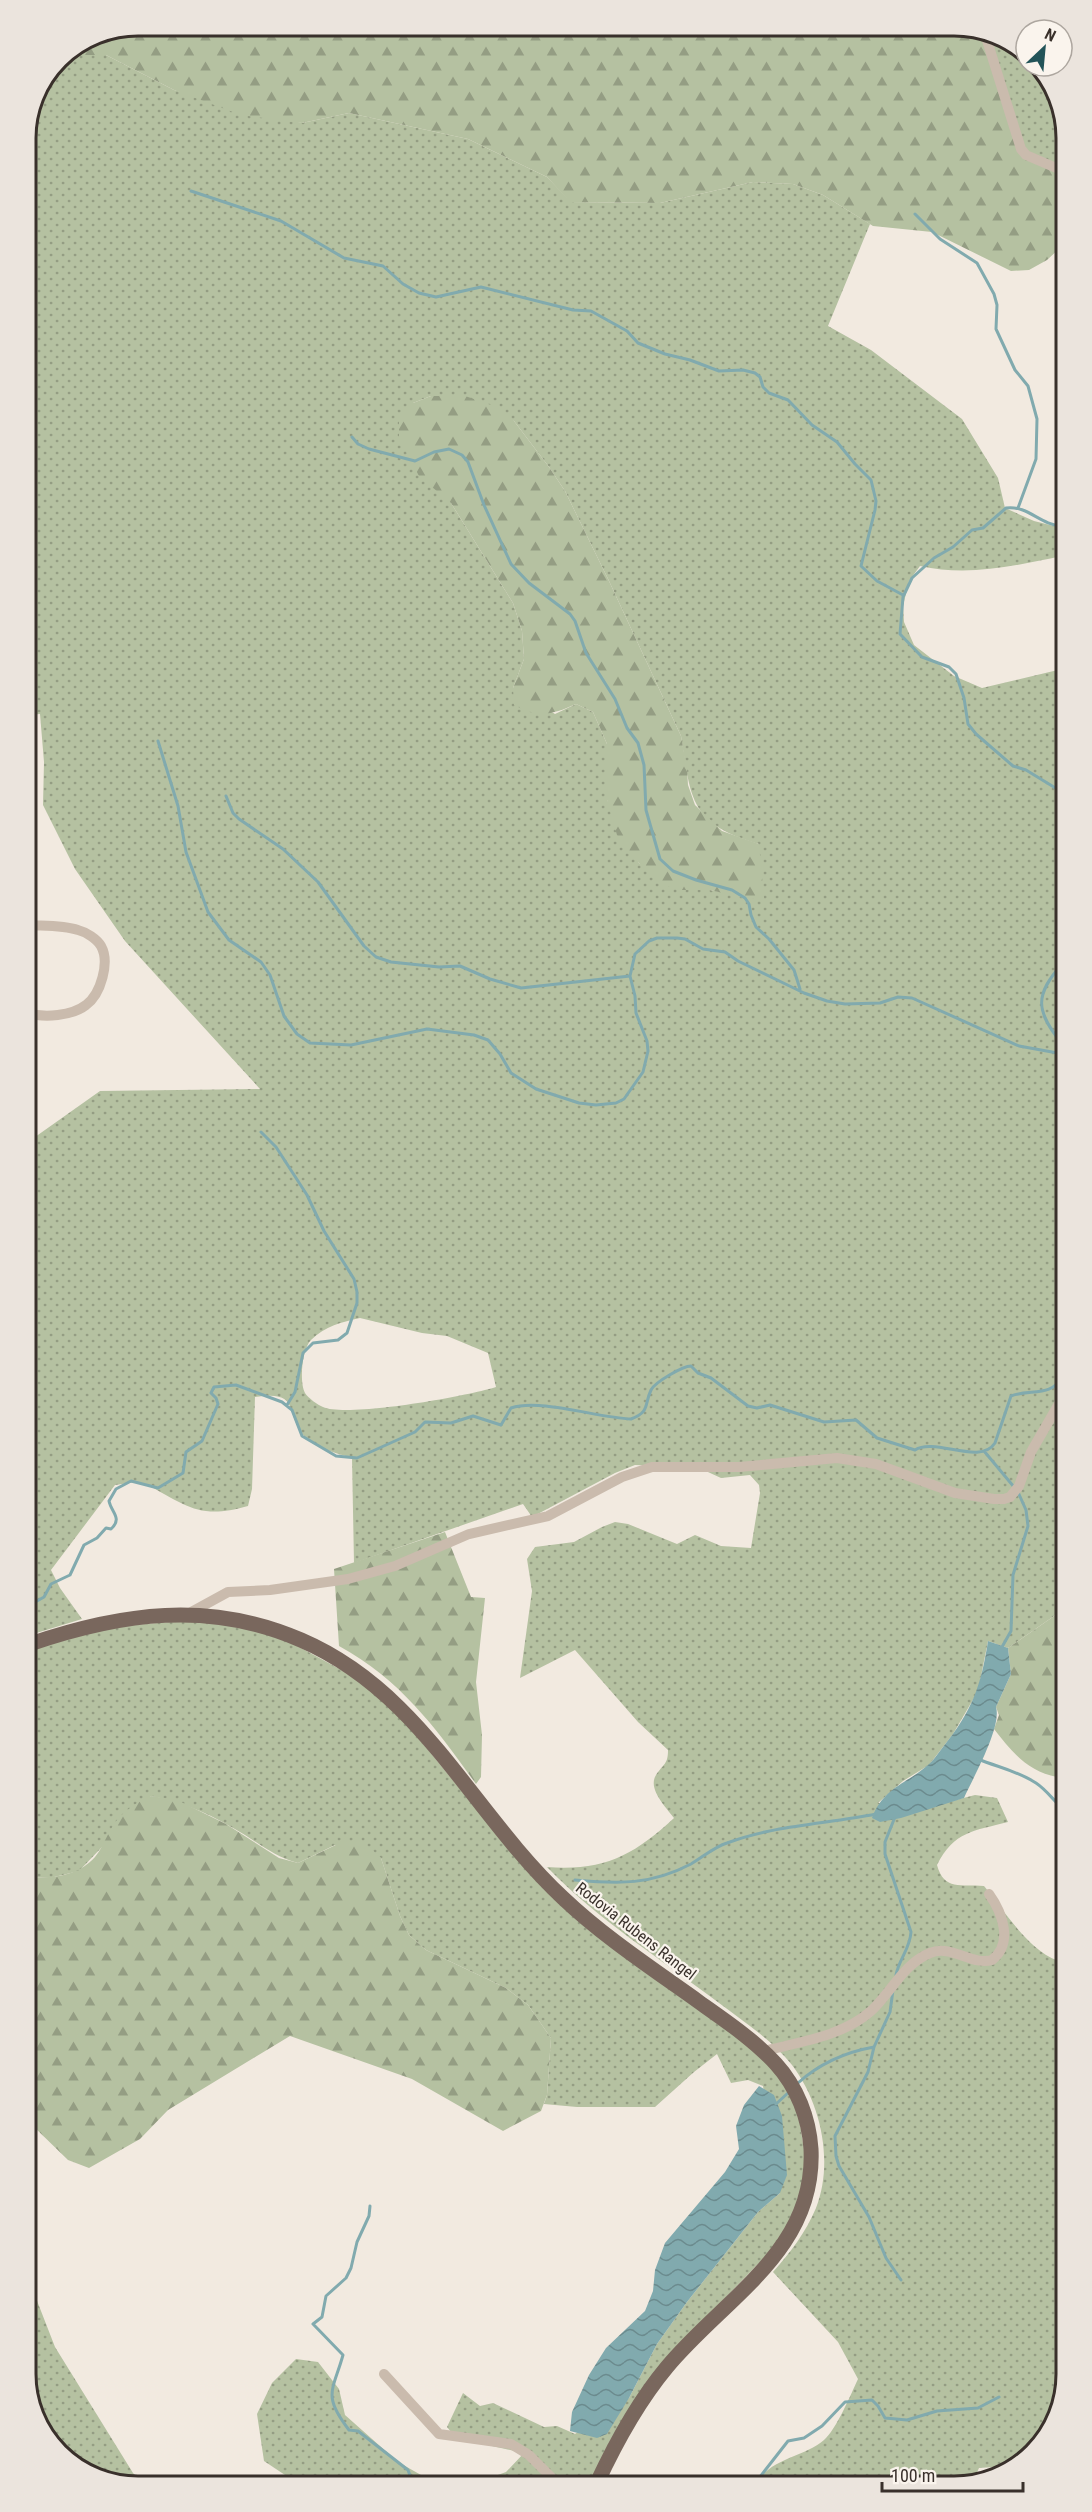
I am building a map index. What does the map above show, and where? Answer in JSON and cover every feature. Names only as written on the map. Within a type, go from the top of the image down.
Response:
[{"type":"main road","name":"Rodovia Rubens Rangel","points":[[36,1642],[107,1621],[135,1617],[185,1615],[215,1617],[279,1632],[330,1653],[362,1674],[397,1703],[525,1860],[563,1898],[594,1925],[764,2051],[780,2068],[797,2095],[809,2130],[811,2147],[809,2184],[800,2214],[790,2235],[774,2259],[690,2342],[651,2386],[616,2443],[600,2476]]},
{"type":"street","points":[[988,42],[1021,149],[1026,155],[1056,168]]},
{"type":"street","points":[[36,926],[78,930],[98,941],[104,955],[102,980],[87,1005],[76,1010],[47,1016],[36,1014]]},
{"type":"street","points":[[185,1615],[228,1592],[270,1590],[348,1579],[395,1566],[469,1534],[548,1516],[622,1477],[652,1467],[739,1467],[837,1458],[876,1464],[955,1493],[994,1500],[1004,1499],[1010,1497],[1018,1486],[1031,1452],[1056,1409]]},
{"type":"street","points":[[764,2051],[811,2040],[852,2024],[870,2012],[893,1983],[931,1952],[943,1950],[983,1961],[993,1960],[1002,1947],[1004,1937],[999,1908],[990,1894]]},
{"type":"street","points":[[384,2374],[417,2407],[439,2434],[511,2444],[529,2455],[550,2476]]},
{"type":"green space","points":[[138,36],[961,36],[974,38],[991,43],[1021,148],[1056,164],[1056,252],[1047,260],[1029,270],[1011,271],[932,232],[873,226],[823,195],[793,184],[753,182],[660,203],[570,202],[547,177],[468,139],[349,113],[302,123],[241,115],[174,90],[106,55],[79,55],[99,44],[118,38]]},
{"type":"green space","points":[[991,43],[1014,56],[1014,78],[1036,78],[1045,93],[1054,118],[1056,165],[1027,156]]},
{"type":"green space","points":[[79,55],[106,55],[174,90],[302,123],[349,113],[468,139],[547,177],[571,202],[660,203],[753,182],[793,184],[823,195],[870,224],[828,326],[871,350],[962,419],[998,478],[1005,508],[1034,521],[1056,526],[1056,557],[991,569],[956,570],[920,566],[909,581],[903,606],[904,622],[914,645],[954,676],[982,688],[1056,670],[1056,1615],[1008,1648],[988,1641],[978,1691],[953,1734],[929,1765],[903,1781],[878,1803],[948,1802],[975,1795],[997,1798],[1008,1822],[966,1834],[950,1845],[937,1865],[944,1879],[949,1883],[984,1886],[1031,1943],[1056,1960],[1055,2387],[1053,2400],[1039,2431],[1016,2455],[1005,2462],[995,2467],[979,2468],[976,2473],[954,2476],[762,2476],[780,2463],[816,2446],[829,2435],[858,2379],[838,2342],[773,2272],[807,2225],[816,2208],[821,2190],[824,2172],[822,2134],[811,2097],[792,2065],[767,2039],[609,1922],[547,1867],[585,1866],[617,1858],[645,1842],[674,1818],[659,1798],[654,1786],[656,1775],[666,1762],[668,1750],[638,1722],[575,1650],[520,1678],[532,1591],[527,1559],[535,1547],[574,1542],[615,1522],[628,1524],[677,1544],[695,1535],[721,1546],[751,1548],[760,1493],[759,1485],[750,1475],[721,1478],[697,1467],[635,1465],[615,1473],[532,1517],[523,1504],[354,1563],[352,1458],[326,1450],[304,1436],[286,1400],[270,1396],[255,1397],[252,1489],[248,1506],[218,1512],[205,1511],[184,1504],[146,1484],[136,1482],[115,1485],[51,1570],[60,1588],[82,1619],[36,1633],[36,1136],[100,1091],[260,1089],[125,941],[75,869],[43,805],[44,762],[40,714],[36,714],[36,131],[44,99],[53,81]],"holes":[[[431,396],[514,421],[565,491],[609,581],[681,736],[688,777],[698,806],[719,828],[759,844],[727,893],[710,890],[684,890],[639,863],[607,800],[607,744],[593,712],[576,704],[555,714],[513,688],[524,659],[522,631],[513,603],[451,503],[413,403]],[[360,1318],[422,1333],[447,1336],[488,1353],[496,1387],[435,1400],[356,1410],[336,1410],[323,1407],[305,1393],[302,1381],[305,1351],[311,1340],[328,1328]]]},
{"type":"green space","points":[[431,396],[465,396],[497,407],[514,421],[565,491],[681,736],[688,785],[695,805],[722,831],[759,844],[764,898],[748,899],[710,890],[678,890],[662,884],[639,863],[617,835],[607,800],[607,744],[593,712],[576,704],[545,714],[530,712],[514,705],[513,688],[524,659],[522,631],[513,603],[451,503],[419,476],[399,438],[399,420],[405,409]]},
{"type":"green space","points":[[445,1532],[471,1597],[485,1598],[476,1682],[482,1735],[481,1777],[476,1784],[416,1707],[381,1674],[339,1646],[334,1569]]},
{"type":"green space","points":[[1056,1615],[1056,1777],[1037,1770],[1021,1759],[994,1729],[999,1715],[996,1707],[1011,1674],[1008,1648]]},
{"type":"green space","points":[[205,1619],[279,1636],[380,1691],[509,1849],[754,2047],[796,2098],[808,2176],[782,2239],[703,2321],[597,2476],[495,2476],[506,2472],[524,2453],[456,2438],[447,2427],[463,2393],[480,2406],[493,2403],[544,2427],[557,2426],[575,2434],[629,2398],[657,2344],[687,2302],[758,2212],[780,2193],[763,2086],[748,2080],[731,2083],[717,2054],[655,2107],[577,2107],[544,2104],[547,2095],[551,2038],[528,2005],[506,1988],[426,1950],[409,1935],[400,1916],[381,1858],[335,1845],[298,1863],[290,1861],[211,1816],[176,1802],[151,1796],[79,1871],[50,1878],[36,1877],[36,1648],[110,1627]]},
{"type":"green space","points":[[151,1796],[177,1800],[226,1824],[279,1858],[298,1863],[342,1842],[356,1842],[369,1847],[381,1858],[400,1916],[409,1935],[426,1950],[506,1988],[528,2005],[551,2038],[547,2095],[541,2111],[503,2131],[412,2079],[290,2036],[168,2110],[140,2139],[89,2168],[68,2160],[36,2129],[36,1877],[74,1872],[89,1863],[101,1848],[114,1824],[132,1806]]},
{"type":"green space","points":[[36,2298],[55,2347],[136,2476],[118,2474],[87,2462],[76,2455],[53,2431],[41,2407],[38,2394]]},
{"type":"green space","points":[[296,2359],[318,2362],[339,2389],[345,2415],[398,2462],[423,2476],[286,2476],[264,2461],[257,2414],[272,2383]]},
{"type":"water","points":[[988,1641],[1008,1648],[1011,1674],[996,1707],[997,1716],[991,1739],[964,1798],[901,1818],[880,1822],[872,1818],[882,1800],[889,1793],[932,1761],[961,1722],[978,1685]]},
{"type":"water","points":[[759,2086],[774,2095],[782,2116],[787,2175],[780,2193],[758,2212],[687,2302],[657,2344],[607,2434],[597,2438],[570,2431],[572,2412],[589,2375],[606,2348],[645,2311],[653,2291],[655,2270],[665,2243],[725,2172],[739,2149],[736,2126],[744,2105]]},
{"type":"waterway","points":[[191,191],[281,221],[344,258],[383,266],[403,284],[419,293],[436,297],[481,287],[573,310],[591,311],[627,331],[638,343],[665,354],[719,371],[743,370],[755,373],[760,377],[763,387],[769,393],[788,400],[812,425],[837,442],[871,480],[876,501],[875,510],[861,566],[877,581],[903,595]]},
{"type":"waterway","points":[[915,214],[940,239],[977,263],[994,294],[997,305],[996,329],[1015,370],[1028,386],[1037,419],[1036,459],[1018,508]]},
{"type":"waterway","points":[[352,437],[358,444],[369,449],[415,461],[434,452],[449,449],[462,455],[468,462],[484,505],[511,564],[529,583],[570,614],[575,621],[586,653],[615,699],[627,728],[638,743],[644,765],[646,810],[660,859],[673,871],[732,890],[745,898],[756,927],[794,970],[800,989]]},
{"type":"waterway","points":[[1056,525],[1021,509],[1006,508],[983,528],[972,530],[953,547],[934,558],[912,578],[903,597],[900,634],[922,657],[949,667],[956,674],[964,698],[968,724],[976,734],[1013,766],[1026,770],[1056,788]]},
{"type":"waterway","points":[[158,741],[178,806],[186,852],[208,912],[229,940],[261,962],[270,975],[284,1016],[297,1034],[310,1043],[351,1045],[427,1029],[474,1035],[488,1040],[500,1054],[511,1073],[536,1089],[579,1103],[596,1105],[616,1103],[624,1099],[643,1072],[648,1051],[647,1041],[636,1013],[630,976],[635,954],[649,941],[657,938],[677,938],[685,939],[703,949],[725,952],[738,961],[804,993],[827,1001],[845,1004],[880,1003],[898,997],[912,998],[1019,1046],[1056,1053]]},
{"type":"waterway","points":[[226,796],[233,813],[239,819],[283,849],[318,882],[364,946],[376,957],[391,962],[439,967],[460,966],[490,979],[521,988],[630,976]]},
{"type":"waterway","points":[[1056,972],[1047,985],[1042,1003],[1043,1013],[1056,1036]]},
{"type":"waterway","points":[[261,1132],[276,1147],[307,1195],[324,1231],[354,1279],[357,1292],[357,1303],[347,1333],[338,1340],[313,1343],[303,1353],[295,1392],[287,1405]]},
{"type":"waterway","points":[[36,1602],[44,1597],[51,1584],[70,1575],[84,1545],[97,1538],[106,1528],[111,1529],[114,1525],[116,1518],[109,1501],[116,1489],[131,1481],[158,1488],[183,1473],[186,1452],[202,1441],[218,1404],[211,1393],[214,1387],[236,1385],[282,1402],[292,1410],[302,1436],[336,1456],[357,1458],[415,1432],[425,1422],[451,1423],[473,1416],[501,1425],[511,1408],[523,1406],[537,1405],[631,1419],[644,1411],[651,1390],[658,1383],[676,1371],[691,1366],[748,1406],[757,1408],[770,1405],[824,1422],[856,1420],[877,1438],[915,1450],[934,1447],[979,1452],[995,1443],[1011,1396],[1040,1392],[1056,1384]]},
{"type":"waterway","points":[[984,1451],[1014,1487]]},
{"type":"waterway","points":[[1002,1647],[1011,1631],[1013,1575],[1028,1526],[1026,1510],[1018,1492]]},
{"type":"waterway","points":[[978,1759],[1029,1779],[1040,1786],[1056,1802]]},
{"type":"waterway","points":[[575,1880],[620,1882],[662,1876],[691,1864],[718,1847],[745,1837],[876,1814]]},
{"type":"waterway","points":[[895,1817],[885,1842],[885,1854],[911,1932],[909,1944],[896,1975]]},
{"type":"waterway","points":[[893,1990],[890,2012],[874,2047],[868,2072],[835,2136],[839,2166],[869,2217],[886,2258],[901,2280]]},
{"type":"waterway","points":[[798,2083],[833,2060],[874,2047]]},
{"type":"waterway","points":[[776,2104],[789,2092]]},
{"type":"waterway","points":[[370,2206],[369,2216],[357,2242],[351,2268],[346,2278],[326,2296],[322,2317],[313,2324],[343,2355],[333,2385],[335,2409],[349,2430],[358,2431],[408,2470],[410,2476]]},
{"type":"waterway","points":[[761,2476],[788,2441],[804,2438],[822,2426],[845,2402],[872,2400],[885,2418],[907,2420],[937,2411],[978,2408],[999,2397]]}]
